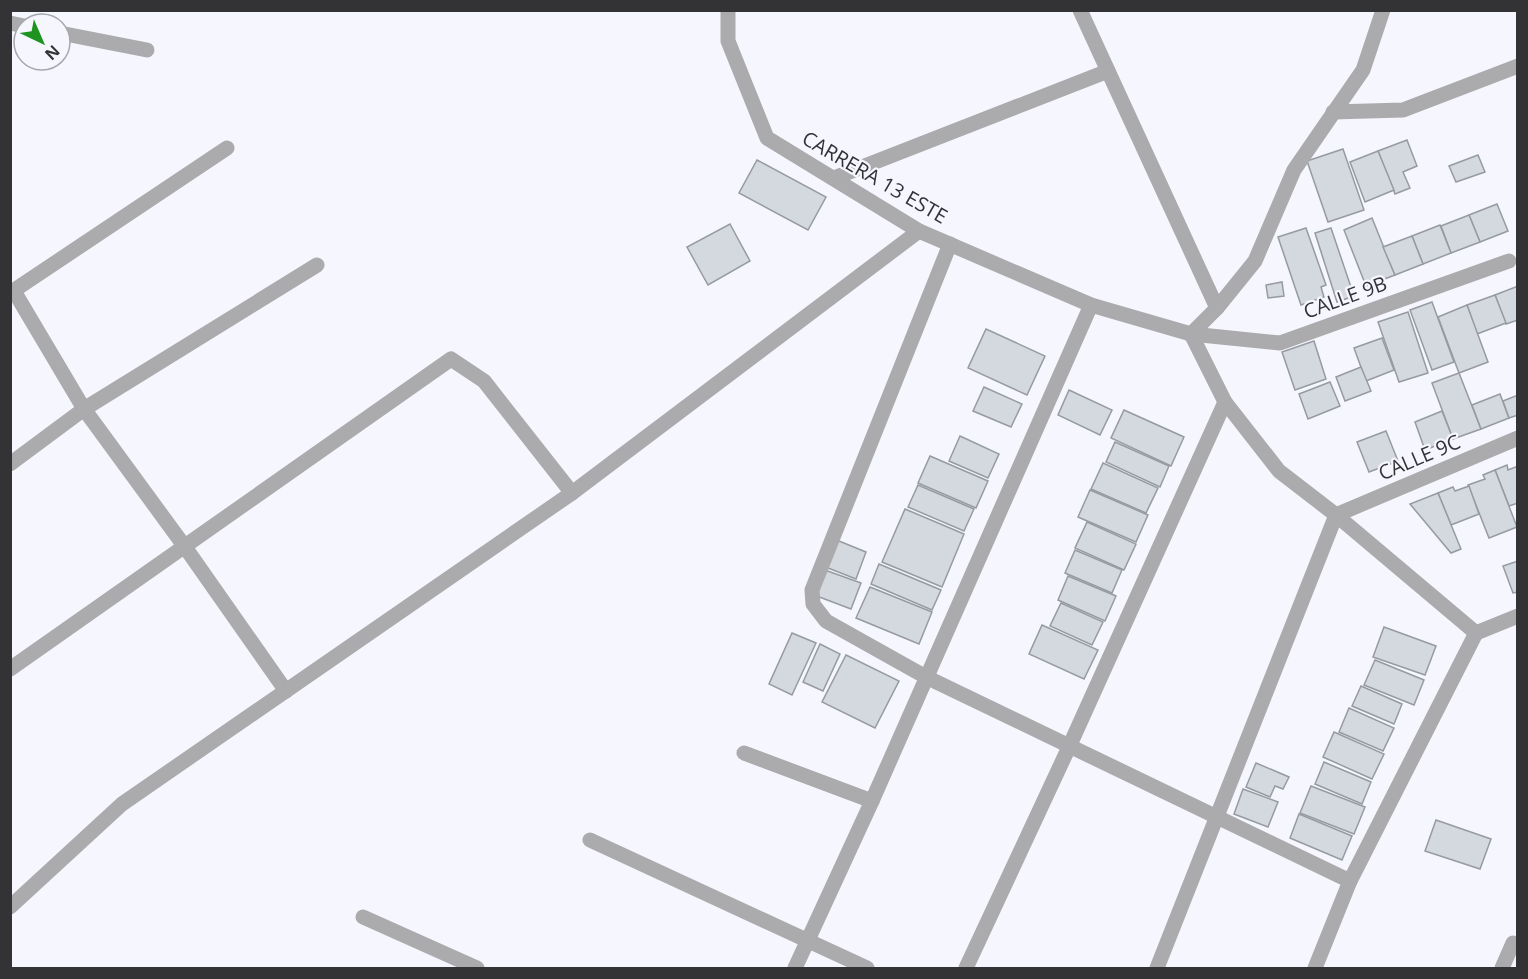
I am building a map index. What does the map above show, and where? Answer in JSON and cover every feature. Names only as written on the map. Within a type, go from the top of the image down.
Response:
[{"type":"street","name":"CARRERA 13 ESTE","points":[[728,10],[728,41],[767,138],[919,231],[1091,305],[1191,334]]},
{"type":"street","points":[[1080,10],[1216,308]]},
{"type":"street","points":[[1383,10],[1363,70],[1294,170],[1255,261],[1191,334],[1225,402],[1279,471],[1336,515],[1476,633]]},
{"type":"street","points":[[72,35],[147,50]]},
{"type":"street","points":[[1333,112],[1403,110],[1518,66]]},
{"type":"street","points":[[834,178],[1108,71]]},
{"type":"street","points":[[227,148],[12,292],[84,410],[185,547],[286,691]]},
{"type":"street","points":[[10,907],[122,804],[572,493],[919,231]]},
{"type":"street","points":[[950,244],[812,590],[813,604],[826,621],[926,677],[1350,881]]},
{"type":"street","name":"CALLE 9B","points":[[1191,334],[1280,343],[1509,261]]},
{"type":"street","points":[[10,464],[84,410],[317,265]]},
{"type":"street","points":[[795,969],[806,940],[872,801],[1091,305]]},
{"type":"street","points":[[10,669],[451,359],[484,381],[572,493]]},
{"type":"street","points":[[966,969],[1070,747],[1225,402]]},
{"type":"street","name":"CALLE 9C","points":[[1336,515],[1518,438]]},
{"type":"street","points":[[1156,969],[1336,515]]},
{"type":"street","points":[[1315,969],[1350,881],[1476,633],[1518,616]]},
{"type":"street","points":[[744,753],[872,801]]},
{"type":"street","points":[[590,840],[867,969]]},
{"type":"street","points":[[363,917],[467,966]]},
{"type":"street","points":[[1502,969],[1513,943]]},
{"type":"building","points":[[1407,140],[1417,166],[1403,172],[1410,188],[1395,194],[1378,151]]},
{"type":"building","points":[[1343,149],[1364,210],[1328,222],[1307,161]]},
{"type":"building","points":[[1378,151],[1394,190],[1365,202],[1350,162]]},
{"type":"building","points":[[1478,155],[1485,172],[1456,182],[1449,166]]},
{"type":"building","points":[[757,160],[826,197],[808,230],[739,193]]},
{"type":"building","points":[[1497,204],[1508,231],[1480,242],[1469,215]]},
{"type":"building","points":[[1469,215],[1480,242],[1451,253],[1441,226]]},
{"type":"building","points":[[1372,218],[1395,275],[1366,286],[1344,230]]},
{"type":"building","points":[[730,224],[750,261],[708,285],[687,247]]},
{"type":"building","points":[[1440,225],[1451,253],[1423,264],[1412,236]]},
{"type":"building","points":[[1306,228],[1326,285],[1321,287],[1324,297],[1301,305],[1278,237]]},
{"type":"building","points":[[1331,228],[1354,296],[1337,302],[1315,233]]},
{"type":"building","points":[[1412,236],[1423,264],[1395,275],[1383,247]]},
{"type":"building","points":[[1282,282],[1284,296],[1268,298],[1266,285]]},
{"type":"building","points":[[1518,286],[1518,320],[1506,324],[1495,295]]},
{"type":"building","points":[[1495,295],[1506,323],[1477,334],[1467,305]]},
{"type":"building","points":[[1432,302],[1454,362],[1432,370],[1410,310]]},
{"type":"building","points":[[1467,305],[1488,362],[1459,373],[1438,317]]},
{"type":"building","points":[[1408,312],[1428,373],[1399,382],[1378,322]]},
{"type":"building","points":[[986,329],[1045,356],[1027,395],[968,368]]},
{"type":"building","points":[[1382,338],[1394,370],[1366,381],[1354,348]]},
{"type":"building","points":[[1314,341],[1326,379],[1295,390],[1282,352]]},
{"type":"building","points":[[1361,367],[1371,391],[1345,401],[1336,377]]},
{"type":"building","points":[[1459,373],[1481,429],[1453,439],[1432,383]]},
{"type":"building","points":[[1330,382],[1340,406],[1308,419],[1299,394]]},
{"type":"building","points":[[984,387],[1022,404],[1011,427],[973,411]]},
{"type":"building","points":[[1069,390],[1112,410],[1100,435],[1058,415]]},
{"type":"building","points":[[1500,394],[1509,418],[1481,429],[1472,405]]},
{"type":"building","points":[[1518,395],[1518,415],[1509,418],[1503,401]]},
{"type":"building","points":[[1124,410],[1184,437],[1171,466],[1111,438]]},
{"type":"building","points":[[1442,411],[1453,439],[1425,450],[1415,422]]},
{"type":"building","points":[[1386,431],[1398,461],[1369,472],[1357,442]]},
{"type":"building","points":[[960,436],[999,454],[988,478],[949,461]]},
{"type":"building","points":[[1115,442],[1169,466],[1160,487],[1106,462]]},
{"type":"building","points":[[930,456],[988,481],[976,508],[918,483]]},
{"type":"building","points":[[1103,463],[1158,488],[1146,513],[1091,489]]},
{"type":"building","points":[[1507,465],[1508,470],[1518,466],[1518,503],[1509,506],[1495,470]]},
{"type":"building","points":[[1495,470],[1517,527],[1489,538],[1468,485],[1485,479],[1483,475]]},
{"type":"building","points":[[918,485],[974,509],[964,531],[908,507]]},
{"type":"building","points":[[1469,486],[1479,514],[1451,525],[1438,493],[1453,487],[1455,491]]},
{"type":"building","points":[[1090,490],[1148,515],[1136,542],[1078,517]]},
{"type":"building","points":[[1438,493],[1461,549],[1451,553],[1410,504]]},
{"type":"building","points":[[905,509],[964,534],[942,587],[882,562]]},
{"type":"building","points":[[1087,522],[1136,544],[1124,570],[1075,548]]},
{"type":"building","points":[[834,539],[866,552],[856,579],[823,566]]},
{"type":"building","points":[[1075,550],[1122,570],[1112,593],[1065,573]]},
{"type":"building","points":[[1518,561],[1518,592],[1513,593],[1503,566]]},
{"type":"building","points":[[879,564],[941,590],[932,610],[871,584]]},
{"type":"building","points":[[822,569],[861,583],[851,609],[814,595]]},
{"type":"building","points":[[1068,576],[1116,596],[1105,621],[1058,600]]},
{"type":"building","points":[[870,587],[932,612],[919,644],[856,618]]},
{"type":"building","points":[[1061,603],[1103,622],[1092,645],[1050,626]]},
{"type":"building","points":[[1042,625],[1098,650],[1084,679],[1029,654]]},
{"type":"building","points":[[1384,627],[1436,646],[1425,675],[1373,657]]},
{"type":"building","points":[[792,633],[816,643],[792,695],[769,684]]},
{"type":"building","points":[[820,644],[840,654],[823,691],[803,682]]},
{"type":"building","points":[[846,655],[899,681],[875,728],[822,702]]},
{"type":"building","points":[[1375,660],[1424,680],[1414,705],[1364,685]]},
{"type":"building","points":[[1361,686],[1402,704],[1394,724],[1352,706]]},
{"type":"building","points":[[1349,708],[1394,728],[1383,751],[1339,732]]},
{"type":"building","points":[[1334,732],[1384,754],[1372,779],[1323,757]]},
{"type":"building","points":[[1324,762],[1371,782],[1362,804],[1315,784]]},
{"type":"building","points":[[1256,763],[1289,777],[1283,789],[1275,786],[1270,797],[1246,787]]},
{"type":"building","points":[[1311,786],[1365,807],[1354,834],[1300,813]]},
{"type":"building","points":[[1243,789],[1278,802],[1268,827],[1234,814]]},
{"type":"building","points":[[1299,814],[1352,836],[1342,860],[1290,838]]},
{"type":"building","points":[[1436,820],[1491,839],[1480,869],[1425,851]]}]
